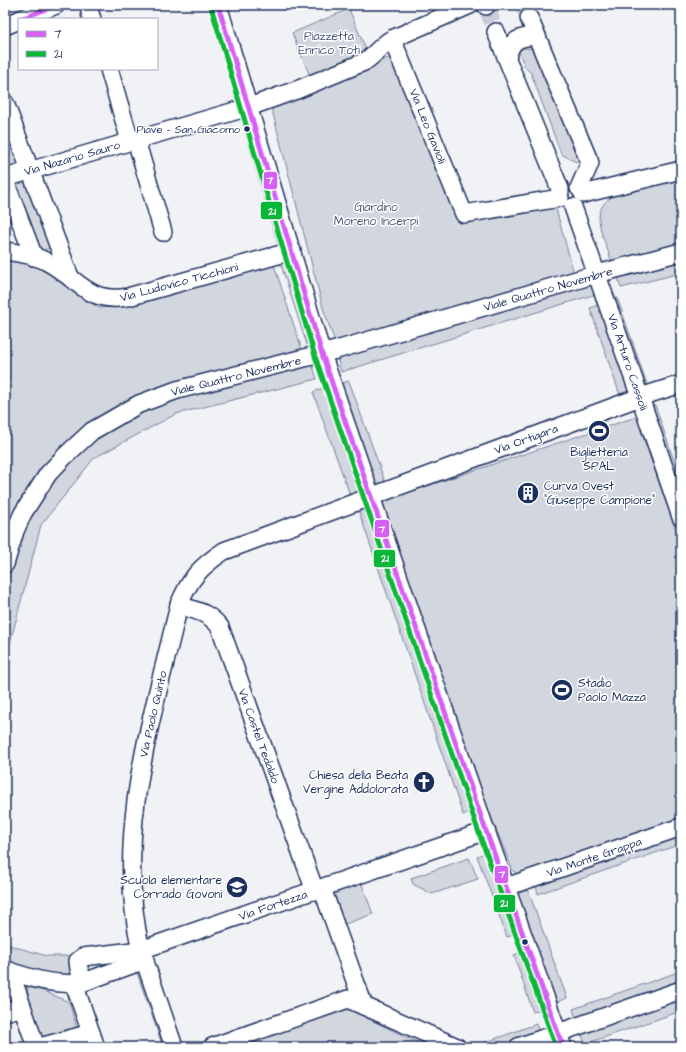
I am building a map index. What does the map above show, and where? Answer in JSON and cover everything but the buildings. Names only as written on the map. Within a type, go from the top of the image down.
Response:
[{"type":"street","points":[[23,18],[56,5]]},
{"type":"street","points":[[218,5],[322,354],[486,831],[561,1040]]},
{"type":"street","name":"Via Nazario Sauro","points":[[5,179],[249,107],[299,89],[364,62],[386,42],[392,39],[481,5]]},
{"type":"street","points":[[529,18],[590,163],[571,196]]},
{"type":"street","points":[[5,26],[18,20]]},
{"type":"street","name":"Via Arturo Cassoli","points":[[496,32],[560,189],[571,196],[681,517]]},
{"type":"street","points":[[507,57],[510,47],[515,41],[525,37],[537,36]]},
{"type":"street","name":"Via Leo Gavioli","points":[[392,39],[464,214],[571,196]]},
{"type":"street","points":[[109,70],[163,232]]},
{"type":"street","points":[[5,103],[70,277]]},
{"type":"street","points":[[571,196],[681,170]]},
{"type":"street","points":[[5,179],[34,257]]},
{"type":"street","name":"Via Ludovico Ticchioni","points":[[5,251],[34,257],[46,262],[93,294],[112,299],[120,299],[292,251]]},
{"type":"street","name":"Viale Quattro Novembre","points":[[5,564],[15,531],[23,513],[48,474],[92,431],[139,404],[176,390],[322,354],[597,274],[681,252]]},
{"type":"street","name":"Via Ortigara","points":[[371,497],[640,396],[681,384]]},
{"type":"street","name":"Via Paolo Quinto","points":[[174,1047],[137,933],[132,891],[132,845],[135,805],[141,765],[179,605],[186,588],[196,574],[210,560],[224,550],[371,497]]},
{"type":"street","name":"Via Castel Tedaldo","points":[[179,605],[204,613],[213,618],[220,627],[318,889],[364,1006]]},
{"type":"street","name":"Via Monte Grappa","points":[[506,887],[681,827]]},
{"type":"street","name":"Via Fortezza","points":[[7,971],[56,984],[79,983],[143,955],[318,889],[486,831]]},
{"type":"street","name":"Via Fortezza","points":[[79,983],[78,961],[80,958],[88,956],[143,955]]},
{"type":"street","name":"Via Fortezza","points":[[7,971],[36,1047]]},
{"type":"street","points":[[40,1047],[94,1040],[79,983]]},
{"type":"street","points":[[518,1047],[561,1040],[681,990]]},
{"type":"street","points":[[212,1047],[348,999],[457,1047]]},
{"type":"street","points":[[5,1012],[22,1007]]},
{"type":"green space","name":"Piazzetta Enrico Toti","points":[[349,9],[367,52],[310,76],[292,33]]},
{"type":"green space","points":[[523,48],[534,49],[582,165],[561,154],[531,73],[525,67],[519,52]]},
{"type":"green space","name":"Giardino Moreno Incerpi","points":[[391,57],[458,218],[554,202],[575,277],[336,345],[323,308],[271,106]]},
{"type":"green space","points":[[5,113],[24,165],[5,172]]},
{"type":"green space","points":[[245,114],[285,247],[279,249],[240,116]]},
{"type":"green space","points":[[29,176],[55,246],[37,253],[11,183]]},
{"type":"green space","points":[[681,179],[681,245],[612,263],[602,236],[599,219],[605,202],[610,198],[624,192]]},
{"type":"green space","points":[[5,255],[36,262],[99,308],[122,306],[274,265],[303,353],[180,382],[41,474],[20,501],[5,535]]},
{"type":"green space","points":[[289,257],[315,342],[307,345],[279,259]]},
{"type":"green space","points":[[681,258],[681,273],[621,288],[617,275]]},
{"type":"green space","points":[[591,280],[596,294],[341,372],[337,357]]},
{"type":"green space","points":[[617,297],[648,387],[640,389],[610,300]]},
{"type":"green space","points":[[603,303],[633,390],[620,395],[590,308]]},
{"type":"green space","points":[[311,360],[317,379],[176,414],[94,458],[41,525],[5,662],[5,589],[11,567],[28,521],[55,479],[86,447],[132,414],[178,394]]},
{"type":"green space","points":[[349,381],[385,482],[371,487],[335,385]]},
{"type":"green space","points":[[326,387],[363,491],[350,495],[313,392]]},
{"type":"green space","points":[[655,405],[681,481],[681,509],[646,409]]},
{"type":"green space","name":"Stadio Paolo Mazza","points":[[636,417],[681,545],[681,822],[523,877],[513,871],[485,802],[376,503]]},
{"type":"green space","points":[[368,505],[475,809],[463,815],[358,509]]},
{"type":"green space","points":[[681,832],[681,844],[538,894],[535,882]]},
{"type":"green space","points":[[491,851],[520,932],[507,937],[477,856]]},
{"type":"green space","points":[[469,858],[478,879],[432,894],[413,884],[411,878]]},
{"type":"green space","points":[[361,882],[373,914],[345,924],[333,892]]},
{"type":"green space","points":[[528,890],[567,998],[554,1003],[515,894]]},
{"type":"green space","points":[[5,944],[47,956],[74,956],[77,972],[63,976],[5,964]]},
{"type":"green space","points":[[526,951],[546,1008],[533,1012],[514,955]]},
{"type":"green space","points":[[144,971],[170,1047],[163,1047],[137,973]]},
{"type":"green space","points":[[681,971],[681,987],[577,1022],[573,1009]]},
{"type":"green space","points":[[27,984],[69,1002],[77,1028],[39,1038],[28,1004]]},
{"type":"green space","points":[[681,994],[681,1011],[585,1044],[580,1029]]},
{"type":"green space","points":[[348,1009],[427,1047],[234,1047]]},
{"type":"green space","points":[[536,1024],[541,1037],[512,1047],[475,1047],[475,1046]]},
{"type":"tunnel","points":[[523,5],[529,18]]},
{"type":"tunnel","points":[[486,6],[496,32]]},
{"type":"transit line","name":"7","points":[[24,18],[56,5]]},
{"type":"transit line","name":"7","points":[[218,5],[322,354],[486,831],[563,1047]]},
{"type":"transit line","name":"21","points":[[211,7],[315,356],[479,833],[556,1047]]},
{"type":"place","name":"Piave - San Giacomo","points":[[247,129]]},
{"type":"place","name":"Biglietteria SPAL","points":[[599,431]]},
{"type":"place","name":"Curva Ovest \"Giuseppe Campione\"","points":[[528,493]]},
{"type":"place","name":"Stadio Paolo Mazza","points":[[562,690]]},
{"type":"place","name":"Chiesa della Beata Vergine Addolorata","points":[[424,782]]},
{"type":"place","name":"Scuola elementare Corrado Govoni","points":[[237,887]]}]
